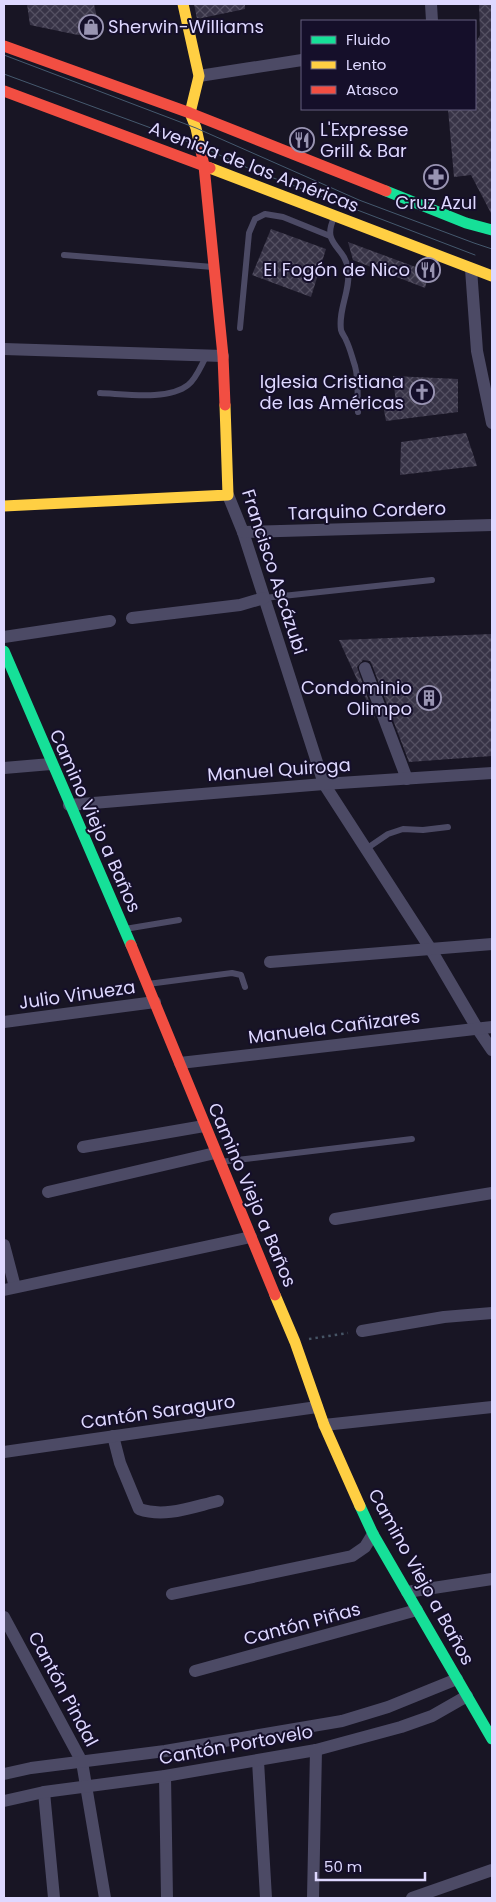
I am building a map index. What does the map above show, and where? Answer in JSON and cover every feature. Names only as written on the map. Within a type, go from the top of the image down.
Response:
[{"type":"street","points":[[183,4],[199,76],[190,113]]},
{"type":"street","points":[[431,4],[432,20]]},
{"type":"street","name":"Avenida de las Américas","points":[[4,46],[190,113],[466,222],[492,230]]},
{"type":"street","points":[[199,76],[301,60]]},
{"type":"street","name":"Avenida de las Américas","points":[[4,91],[204,166],[288,204],[335,216],[492,276]]},
{"type":"street","name":"Francisco Ascázubi","points":[[190,113],[196,128],[204,166],[223,356],[228,495],[264,598],[324,784],[430,948],[492,1050]]},
{"type":"street","points":[[471,269],[477,351],[492,423]]},
{"type":"street","points":[[4,349],[223,356]]},
{"type":"street","points":[[4,506],[228,495]]},
{"type":"street","name":"Tarquino Cordero","points":[[242,532],[492,525]]},
{"type":"street","points":[[132,618],[240,605],[264,598]]},
{"type":"street","points":[[4,637],[110,621]]},
{"type":"street","name":"Camino Viejo a Baños","points":[[4,651],[12,679],[155,1002],[217,1158],[295,1342],[324,1425],[374,1534],[492,1739]]},
{"type":"street","points":[[365,668],[407,779]]},
{"type":"street","points":[[4,768],[51,764]]},
{"type":"street","name":"Manuel Quiroga","points":[[69,805],[324,784],[492,773]]},
{"type":"street","points":[[270,962],[492,944]]},
{"type":"street","name":"Julio Vinueza","points":[[4,1022],[155,1002]]},
{"type":"street","name":"Manuela Cañizares","points":[[180,1063],[492,1027]]},
{"type":"street","points":[[83,1147],[204,1126]]},
{"type":"street","points":[[48,1192],[217,1158]]},
{"type":"street","points":[[335,1219],[492,1193]]},
{"type":"street","points":[[4,1245],[10,1289],[250,1237]]},
{"type":"street","points":[[362,1330],[444,1317],[492,1313]]},
{"type":"street","name":"Cantón Saraguro","points":[[4,1452],[317,1407]]},
{"type":"street","points":[[324,1425],[492,1407]]},
{"type":"street","points":[[113,1436],[120,1463],[139,1508],[149,1512],[165,1513],[218,1501]]},
{"type":"street","points":[[172,1594],[352,1556],[365,1547],[374,1534]]},
{"type":"street","points":[[407,1592],[492,1579]]},
{"type":"street","name":"Cantón Piñas","points":[[195,1671],[417,1610]]},
{"type":"street","name":"Cantón Pindal","points":[[4,1617],[82,1762],[104,1898]]},
{"type":"street","name":"Cantón Portovelo","points":[[4,1774],[31,1768],[165,1751],[342,1721],[388,1707],[457,1679]]},
{"type":"street","name":"Cantón Portovelo","points":[[4,1801],[44,1792],[165,1776],[316,1750],[401,1727],[432,1716],[468,1696]]},
{"type":"street","points":[[313,1898],[316,1750]]},
{"type":"street","points":[[258,1761],[266,1898]]},
{"type":"street","points":[[165,1776],[167,1898]]},
{"type":"street","points":[[44,1792],[54,1898]]},
{"type":"street","points":[[412,1898],[492,1870]]},
{"type":"lane","points":[[283,217],[288,204]]},
{"type":"lane","points":[[240,328],[249,233],[254,219],[265,214],[283,217],[330,236]]},
{"type":"lane","points":[[335,216],[330,227],[330,236],[335,246],[344,255],[348,269],[348,289],[342,315],[341,331],[347,341],[355,368],[358,412]]},
{"type":"lane","points":[[64,255],[214,267]]},
{"type":"lane","points":[[100,393],[167,395],[188,385],[207,356]]},
{"type":"lane","points":[[264,598],[432,580]]},
{"type":"lane","points":[[366,849],[388,834],[404,829],[423,830],[448,826]]},
{"type":"lane","points":[[123,929],[180,920]]},
{"type":"lane","points":[[147,984],[232,973],[241,975],[245,987]]},
{"type":"lane","points":[[217,1158],[412,1138]]},
{"type":"path","points":[[295,1342],[362,1330]]},
{"type":"building","points":[[27,4],[94,4],[100,32],[78,35],[30,25]]},
{"type":"building","points":[[194,4],[245,4],[245,9],[197,19]]},
{"type":"building","points":[[479,4],[492,4],[492,215],[471,175],[454,177],[448,110],[476,110],[476,42],[480,35]]},
{"type":"building","points":[[271,229],[326,249],[311,297],[252,275]]},
{"type":"building","points":[[348,242],[429,272],[425,288],[353,260]]},
{"type":"building","name":"Iglesia Cristiana de las Américas","points":[[393,376],[458,379],[458,412],[386,421],[383,405],[396,404]]},
{"type":"building","points":[[466,433],[477,466],[400,475],[401,442]]},
{"type":"building","name":"Condominio Olimpo","points":[[492,634],[492,756],[409,762],[370,661],[363,660],[357,667],[376,721],[339,640]]},
{"type":"tram line","points":[[4,55],[196,128],[359,200],[492,249]]},
{"type":"tram line","points":[[4,74],[200,146],[250,169],[475,255]]},
{"type":"traffic: fast","points":[[386,191],[466,223],[492,230]]},
{"type":"traffic: fast","points":[[4,651],[131,945]]},
{"type":"traffic: fast","points":[[360,1506],[373,1534],[492,1739]]},
{"type":"traffic: slow","points":[[183,4],[199,76],[190,113],[196,128],[201,151]]},
{"type":"traffic: slow","points":[[210,168],[492,276]]},
{"type":"traffic: slow","points":[[4,506],[228,495],[225,405]]},
{"type":"traffic: slow","points":[[275,1295],[295,1342],[324,1425],[360,1506]]},
{"type":"traffic: jam","points":[[4,46],[190,113],[386,191]]},
{"type":"traffic: jam","points":[[4,91],[210,168]]},
{"type":"traffic: jam","points":[[201,151],[223,356],[225,405]]},
{"type":"traffic: jam","points":[[131,945],[275,1295]]},
{"type":"place","name":"Sherwin-Williams","points":[[91,27]]},
{"type":"place","name":"L'Expresse Grill & Bar","points":[[302,140]]},
{"type":"place","name":"Cruz Azul","points":[[436,177]]},
{"type":"place","name":"El Fogón de Nico","points":[[428,270]]},
{"type":"place","name":"Iglesia Cristiana de las Américas","points":[[422,392]]},
{"type":"place","name":"Condominio Olimpo","points":[[429,698]]}]
